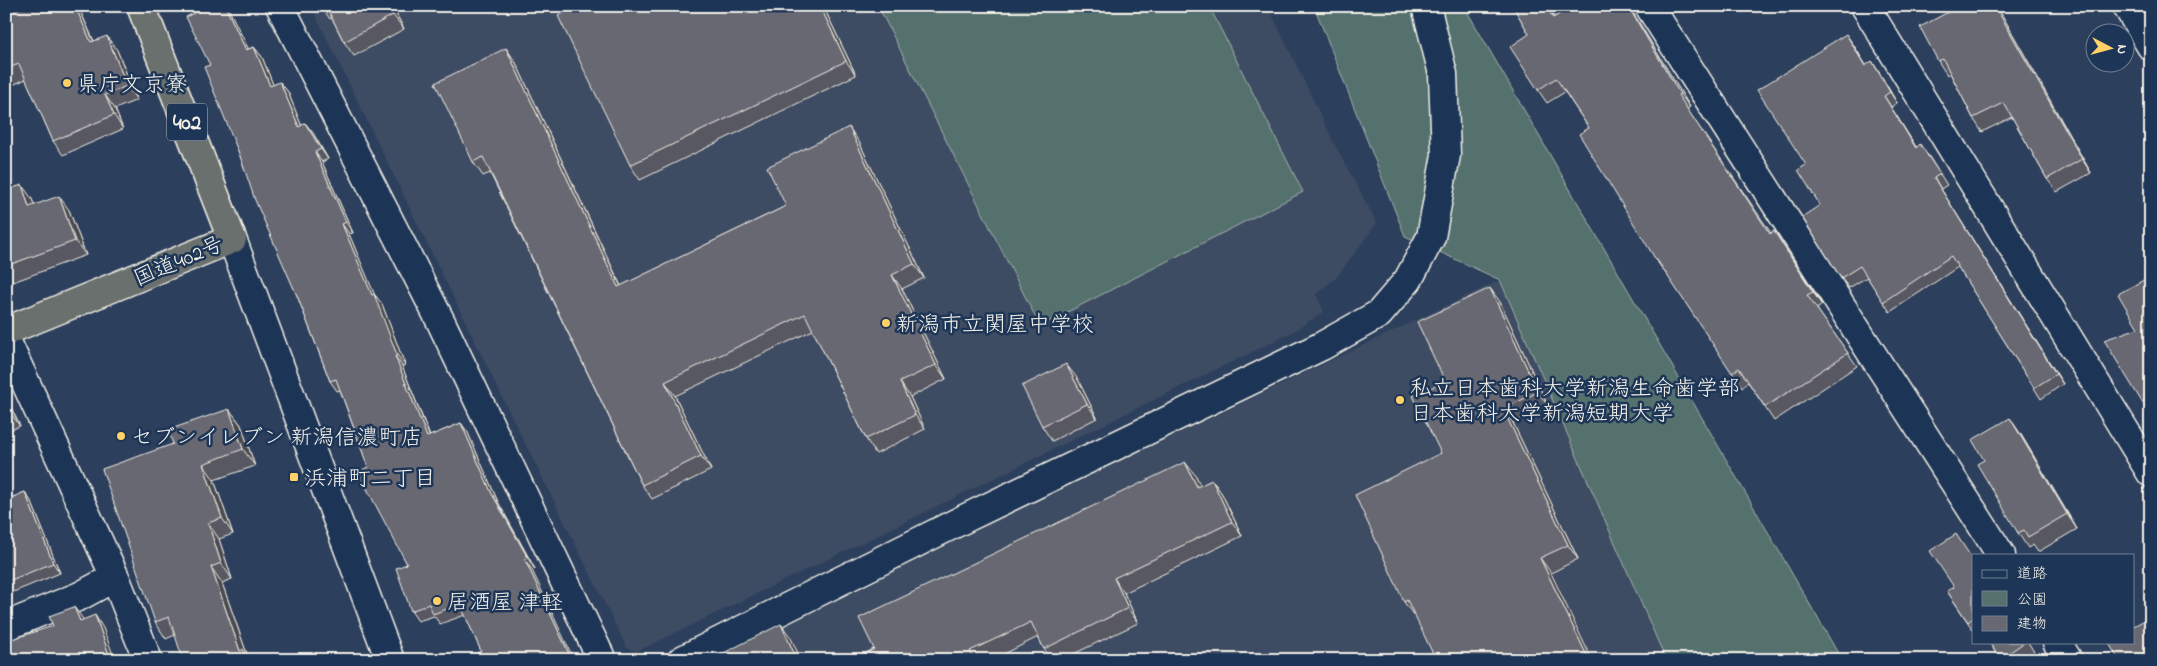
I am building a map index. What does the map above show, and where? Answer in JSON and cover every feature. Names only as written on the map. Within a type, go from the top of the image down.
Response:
[{"type":"highway","name":"国道402号","points":[[6,331],[232,239],[146,8]]},
{"type":"street","points":[[280,6],[441,322],[602,660]]},
{"type":"street","points":[[682,660],[968,517],[1322,346],[1379,314],[1408,280],[1430,237],[1446,156],[1443,74],[1426,6]]},
{"type":"street","points":[[1649,6],[2000,554]]},
{"type":"street","points":[[1865,6],[2151,473]]},
{"type":"street","points":[[2127,6],[2151,46]]},
{"type":"street","points":[[232,239],[390,660]]},
{"type":"street","points":[[6,340],[115,577],[148,660]]},
{"type":"street","points":[[6,626],[80,596],[115,577]]},
{"type":"street","points":[[2058,644],[2068,660]]},
{"type":"shaded area","name":"新潟市立関屋中学校","points":[[311,6],[1268,6],[1333,141],[1377,223],[1336,278],[1316,294],[1324,312],[1291,333],[636,652],[627,648]]},
{"type":"shaded area","name":"私立日本歯科大学新潟生命歯学部 日本歯科大学新潟短期大学","points":[[1500,280],[1666,660],[718,660],[994,521]]},
{"type":"green space","points":[[878,6],[1209,6],[1303,192],[1040,326]]},
{"type":"green space","points":[[1314,6],[1464,6],[1842,660],[1666,660],[1500,280],[1405,236]]},
{"type":"building","name":"県庁文京寮","points":[[26,6],[75,6],[91,42],[107,36],[127,86],[105,95],[114,115],[53,141],[19,64],[6,69],[6,15]]},
{"type":"building","points":[[208,6],[225,6],[246,50],[254,47],[270,86],[280,82],[299,127],[305,123],[321,149],[315,152],[346,222],[342,224],[372,295],[374,294],[397,355],[395,356],[427,437],[461,423],[491,492],[528,558],[525,560],[572,660],[463,660],[481,651],[460,604],[433,614],[429,604],[411,611],[396,568],[407,564],[358,472],[368,467],[336,379],[330,381],[298,298],[255,200],[240,156],[204,67],[210,65],[186,17]]},
{"type":"building","points":[[326,6],[389,6],[393,15],[344,42]]},
{"type":"building","points":[[577,6],[820,6],[846,61],[630,165],[558,16]]},
{"type":"building","points":[[1513,6],[1546,6],[1553,18],[1572,6],[1628,6],[1680,94],[1678,95],[1770,234],[1774,231],[1813,292],[1807,295],[1848,353],[1765,407],[1739,368],[1732,373],[1656,260],[1579,134],[1589,128],[1556,78],[1538,90],[1510,47],[1529,34]]},
{"type":"building","points":[[1950,6],[1995,6],[2082,159],[2047,179],[2004,103],[1973,118],[1943,59],[1938,61],[1920,27],[1952,10]]},
{"type":"building","points":[[1846,34],[1865,66],[1872,61],[1890,92],[1884,96],[1916,148],[1920,144],[1940,174],[1934,178],[2056,374],[2034,388],[1951,256],[1883,302],[1860,266],[1841,278],[1802,217],[1820,205],[1798,170],[1806,165],[1757,90]]},
{"type":"building","points":[[506,48],[618,287],[786,206],[767,167],[849,127],[914,264],[892,275],[936,365],[900,382],[915,415],[866,439],[805,314],[665,382],[701,456],[642,485],[483,157],[473,162],[435,83]]},
{"type":"building","points":[[22,185],[29,207],[59,196],[75,241],[6,266],[6,190]]},
{"type":"building","points":[[2151,276],[2151,397],[2142,402],[2104,340],[2138,328],[2118,294]]},
{"type":"building","points":[[1490,288],[1538,392],[1503,409],[1568,545],[1540,558],[1589,660],[1436,660],[1407,600],[1404,602],[1355,495],[1441,453],[1413,396],[1445,381],[1417,322]]},
{"type":"building","points":[[1066,364],[1087,404],[1042,426],[1022,386]]},
{"type":"building","points":[[6,402],[12,415],[6,418]]},
{"type":"building","points":[[229,409],[243,449],[203,464],[222,518],[208,523],[221,563],[211,567],[240,651],[243,649],[247,660],[183,660],[169,617],[155,622],[102,469],[173,444],[168,430]]},
{"type":"building","points":[[2010,418],[2067,514],[2028,537],[2024,530],[2018,533],[1977,464],[1984,460],[1972,440]]},
{"type":"building","points":[[1185,462],[1197,487],[1212,480],[1232,522],[1114,578],[1128,608],[1044,649],[1031,622],[970,651],[974,660],[853,660],[874,649],[859,618]]},
{"type":"building","points":[[25,492],[53,563],[6,582],[6,500]]},
{"type":"building","points":[[1956,534],[1972,558],[1972,619],[1968,622],[1947,591],[1954,587],[1930,551]]},
{"type":"building","points":[[74,607],[80,621],[95,615],[111,660],[6,660],[6,641],[53,626],[49,616]]},
{"type":"building","points":[[2151,616],[2151,660],[2119,660],[2109,644],[2134,644],[2134,626]]},
{"type":"building","points":[[781,624],[797,660],[710,660]]},
{"type":"building","points":[[1990,644],[2022,644],[2000,659]]},
{"type":"place","name":"県庁文京寮","points":[[67,83]]},
{"type":"place","name":"新潟市立関屋中学校","points":[[886,323]]},
{"type":"place","name":"私立日本歯科大学新潟生命歯学部 日本歯科大学新潟短期大学","points":[[1400,400]]},
{"type":"place","name":"セブンイレブン 新潟信濃町店","points":[[121,436]]},
{"type":"place","name":"浜浦町二丁目","points":[[294,477]]},
{"type":"place","name":"居酒屋 津軽","points":[[437,601]]}]
